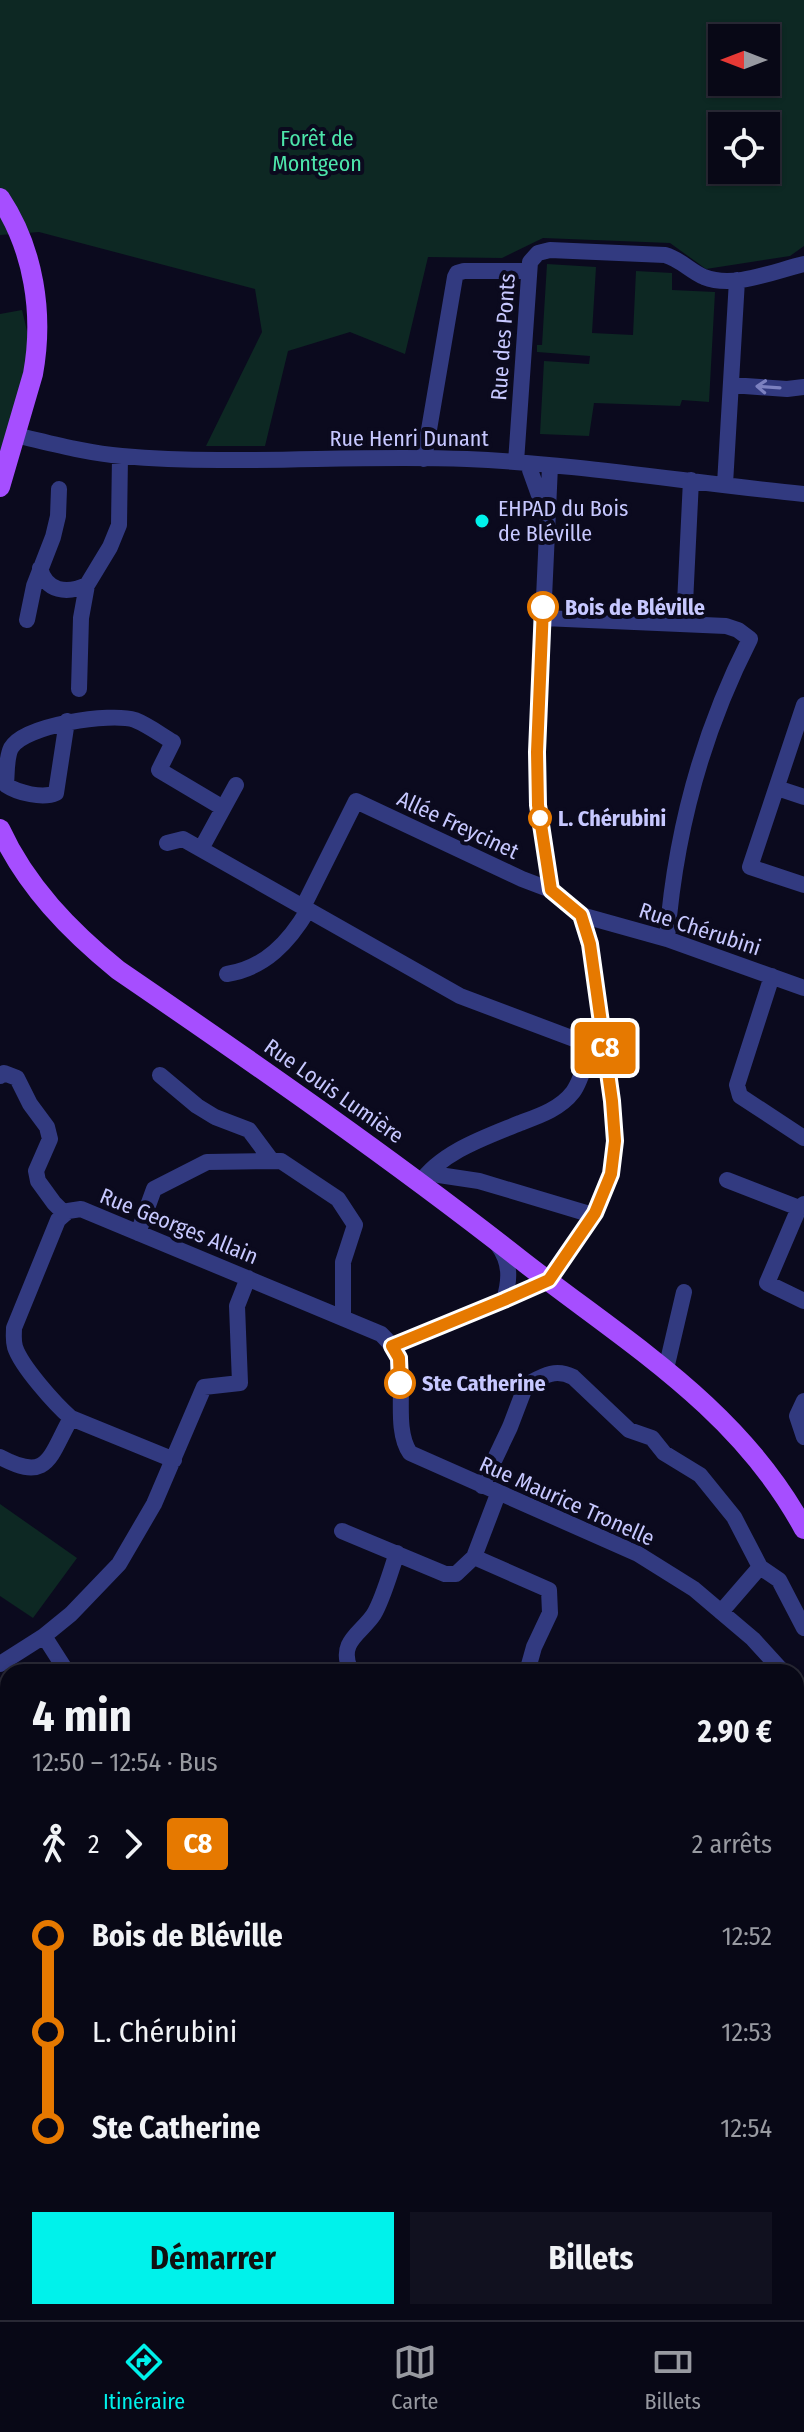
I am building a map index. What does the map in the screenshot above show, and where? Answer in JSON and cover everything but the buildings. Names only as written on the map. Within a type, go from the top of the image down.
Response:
[{"type":"main road","points":[[0,198],[24,244],[33,277],[37,312],[36,357],[0,487]]},
{"type":"main road","name":"Rue Louis Lumière","points":[[0,829],[39,891],[85,942],[118,970],[374,1148],[426,1176],[490,1234],[691,1389],[739,1437],[764,1468],[804,1529]]},
{"type":"street","name":"Rue des Ponts","points":[[523,463],[529,271],[533,257],[543,251],[665,255],[683,262],[699,275],[721,281],[804,264]]},
{"type":"street","points":[[424,459],[457,273],[529,271]]},
{"type":"street","points":[[725,484],[737,280]]},
{"type":"street","points":[[731,385],[787,389],[804,387]]},
{"type":"street","name":"Rue Henri Dunant","points":[[15,435],[120,456],[207,460],[424,459],[523,463],[804,494]]},
{"type":"street","points":[[79,689],[81,618],[87,585],[110,547],[119,525],[120,456]]},
{"type":"street","points":[[523,463],[530,470],[547,518]]},
{"type":"street","points":[[550,466],[537,752],[538,805],[551,890]]},
{"type":"street","points":[[684,624],[691,480]]},
{"type":"street","points":[[27,620],[40,568],[53,537],[59,489]]},
{"type":"street","points":[[40,568],[48,585],[56,589],[71,592],[87,585]]},
{"type":"street","points":[[543,618],[726,626],[750,639],[717,713],[689,795],[671,887],[667,939]]},
{"type":"street","points":[[804,705],[750,867],[804,885]]},
{"type":"street","points":[[67,721],[56,793],[48,797],[11,789],[6,785],[10,750],[18,740],[67,721],[120,718],[134,720],[173,742],[159,770],[223,808]]},
{"type":"street","points":[[201,849],[236,785]]},
{"type":"street","points":[[777,788],[804,797]]},
{"type":"street","name":"Allée Freycinet","points":[[306,908],[356,801],[551,890],[581,915]]},
{"type":"street","points":[[167,843],[183,839],[460,996],[598,1048]]},
{"type":"street","points":[[227,974],[244,972],[280,948],[297,929],[306,908]]},
{"type":"street","points":[[392,1346],[549,1280],[595,1213],[611,1174],[615,1141],[598,1048],[590,944],[581,915]]},
{"type":"street","name":"Rue Chérubini","points":[[581,915],[667,939],[804,988]]},
{"type":"street","points":[[772,976],[737,1085],[740,1096],[804,1138]]},
{"type":"street","points":[[426,1176],[443,1160],[485,1137],[552,1110],[574,1091],[598,1048]]},
{"type":"street","points":[[0,1076],[4,1073],[17,1078],[30,1104],[47,1127],[50,1139],[36,1171],[38,1181],[65,1214]]},
{"type":"street","points":[[160,1075],[197,1106],[215,1117],[249,1130],[272,1161]]},
{"type":"street","points":[[138,1233],[154,1189],[193,1168],[207,1162],[281,1161],[338,1199],[355,1225],[343,1262],[343,1318]]},
{"type":"street","points":[[426,1176],[479,1181],[586,1213]]},
{"type":"street","points":[[727,1180],[801,1206],[767,1283],[804,1301]]},
{"type":"street","name":"Rue Georges Allain","points":[[174,1460],[71,1418],[59,1408],[19,1356],[13,1342],[7,1326],[58,1220],[68,1211],[81,1209],[248,1278],[381,1334],[392,1346]]},
{"type":"street","points":[[490,1234],[503,1251],[510,1276],[504,1300]]},
{"type":"street","points":[[0,1664],[44,1636],[71,1614],[119,1564],[154,1504],[204,1387],[240,1383],[237,1306],[248,1278]]},
{"type":"street","points":[[666,1369],[684,1292]]},
{"type":"street","name":"Rue Maurice Tronelle","points":[[392,1346],[399,1358],[403,1437],[407,1450],[426,1462],[638,1554],[694,1589],[753,1639],[776,1664]]},
{"type":"street","points":[[482,1486],[526,1385],[551,1372],[565,1373],[629,1430],[652,1438],[664,1453],[700,1475],[734,1517],[760,1567],[779,1580],[804,1628]]},
{"type":"street","points":[[804,1401],[797,1416],[804,1437]]},
{"type":"street","points":[[0,1457],[21,1468],[38,1468],[45,1462],[71,1418]]},
{"type":"street","points":[[342,1531],[445,1574],[456,1574],[474,1557],[498,1494]]},
{"type":"street","points":[[349,1664],[346,1653],[353,1636],[374,1614],[397,1553]]},
{"type":"street","points":[[474,1557],[549,1590],[550,1613],[529,1664]]},
{"type":"street","points":[[721,1612],[760,1567]]},
{"type":"street","points":[[44,1636],[62,1664]]},
{"type":"green space","name":"Forêt de Montgeon","points":[[0,0],[804,0],[804,246],[790,256],[706,269],[670,243],[543,238],[502,258],[428,257],[405,354],[350,332],[288,351],[265,446],[206,446],[262,332],[255,289],[39,232],[0,235]]},
{"type":"green space","points":[[547,264],[596,267],[592,333],[633,335],[636,271],[672,273],[672,290],[715,292],[709,402],[682,400],[680,406],[594,403],[589,436],[540,434],[544,361],[589,364],[590,356],[537,352],[537,345],[542,345]]},
{"type":"green space","points":[[22,310],[31,348],[0,457],[0,314]]},
{"type":"green space","points":[[0,1504],[77,1558],[33,1618],[0,1596]]},
{"type":"bus line","name":"C8","points":[[400,1383],[399,1358],[392,1346],[549,1280],[595,1213],[611,1174],[615,1141],[612,1101],[590,944],[581,915],[551,890],[538,805],[543,607]]},
{"type":"place","name":"EHPAD du Bois de Bléville","points":[[482,521]]},
{"type":"place","name":"Bois de Bléville","points":[[543,607]]},
{"type":"place","name":"L. Chérubini","points":[[540,818]]},
{"type":"place","name":"Ste Catherine","points":[[400,1383]]}]
